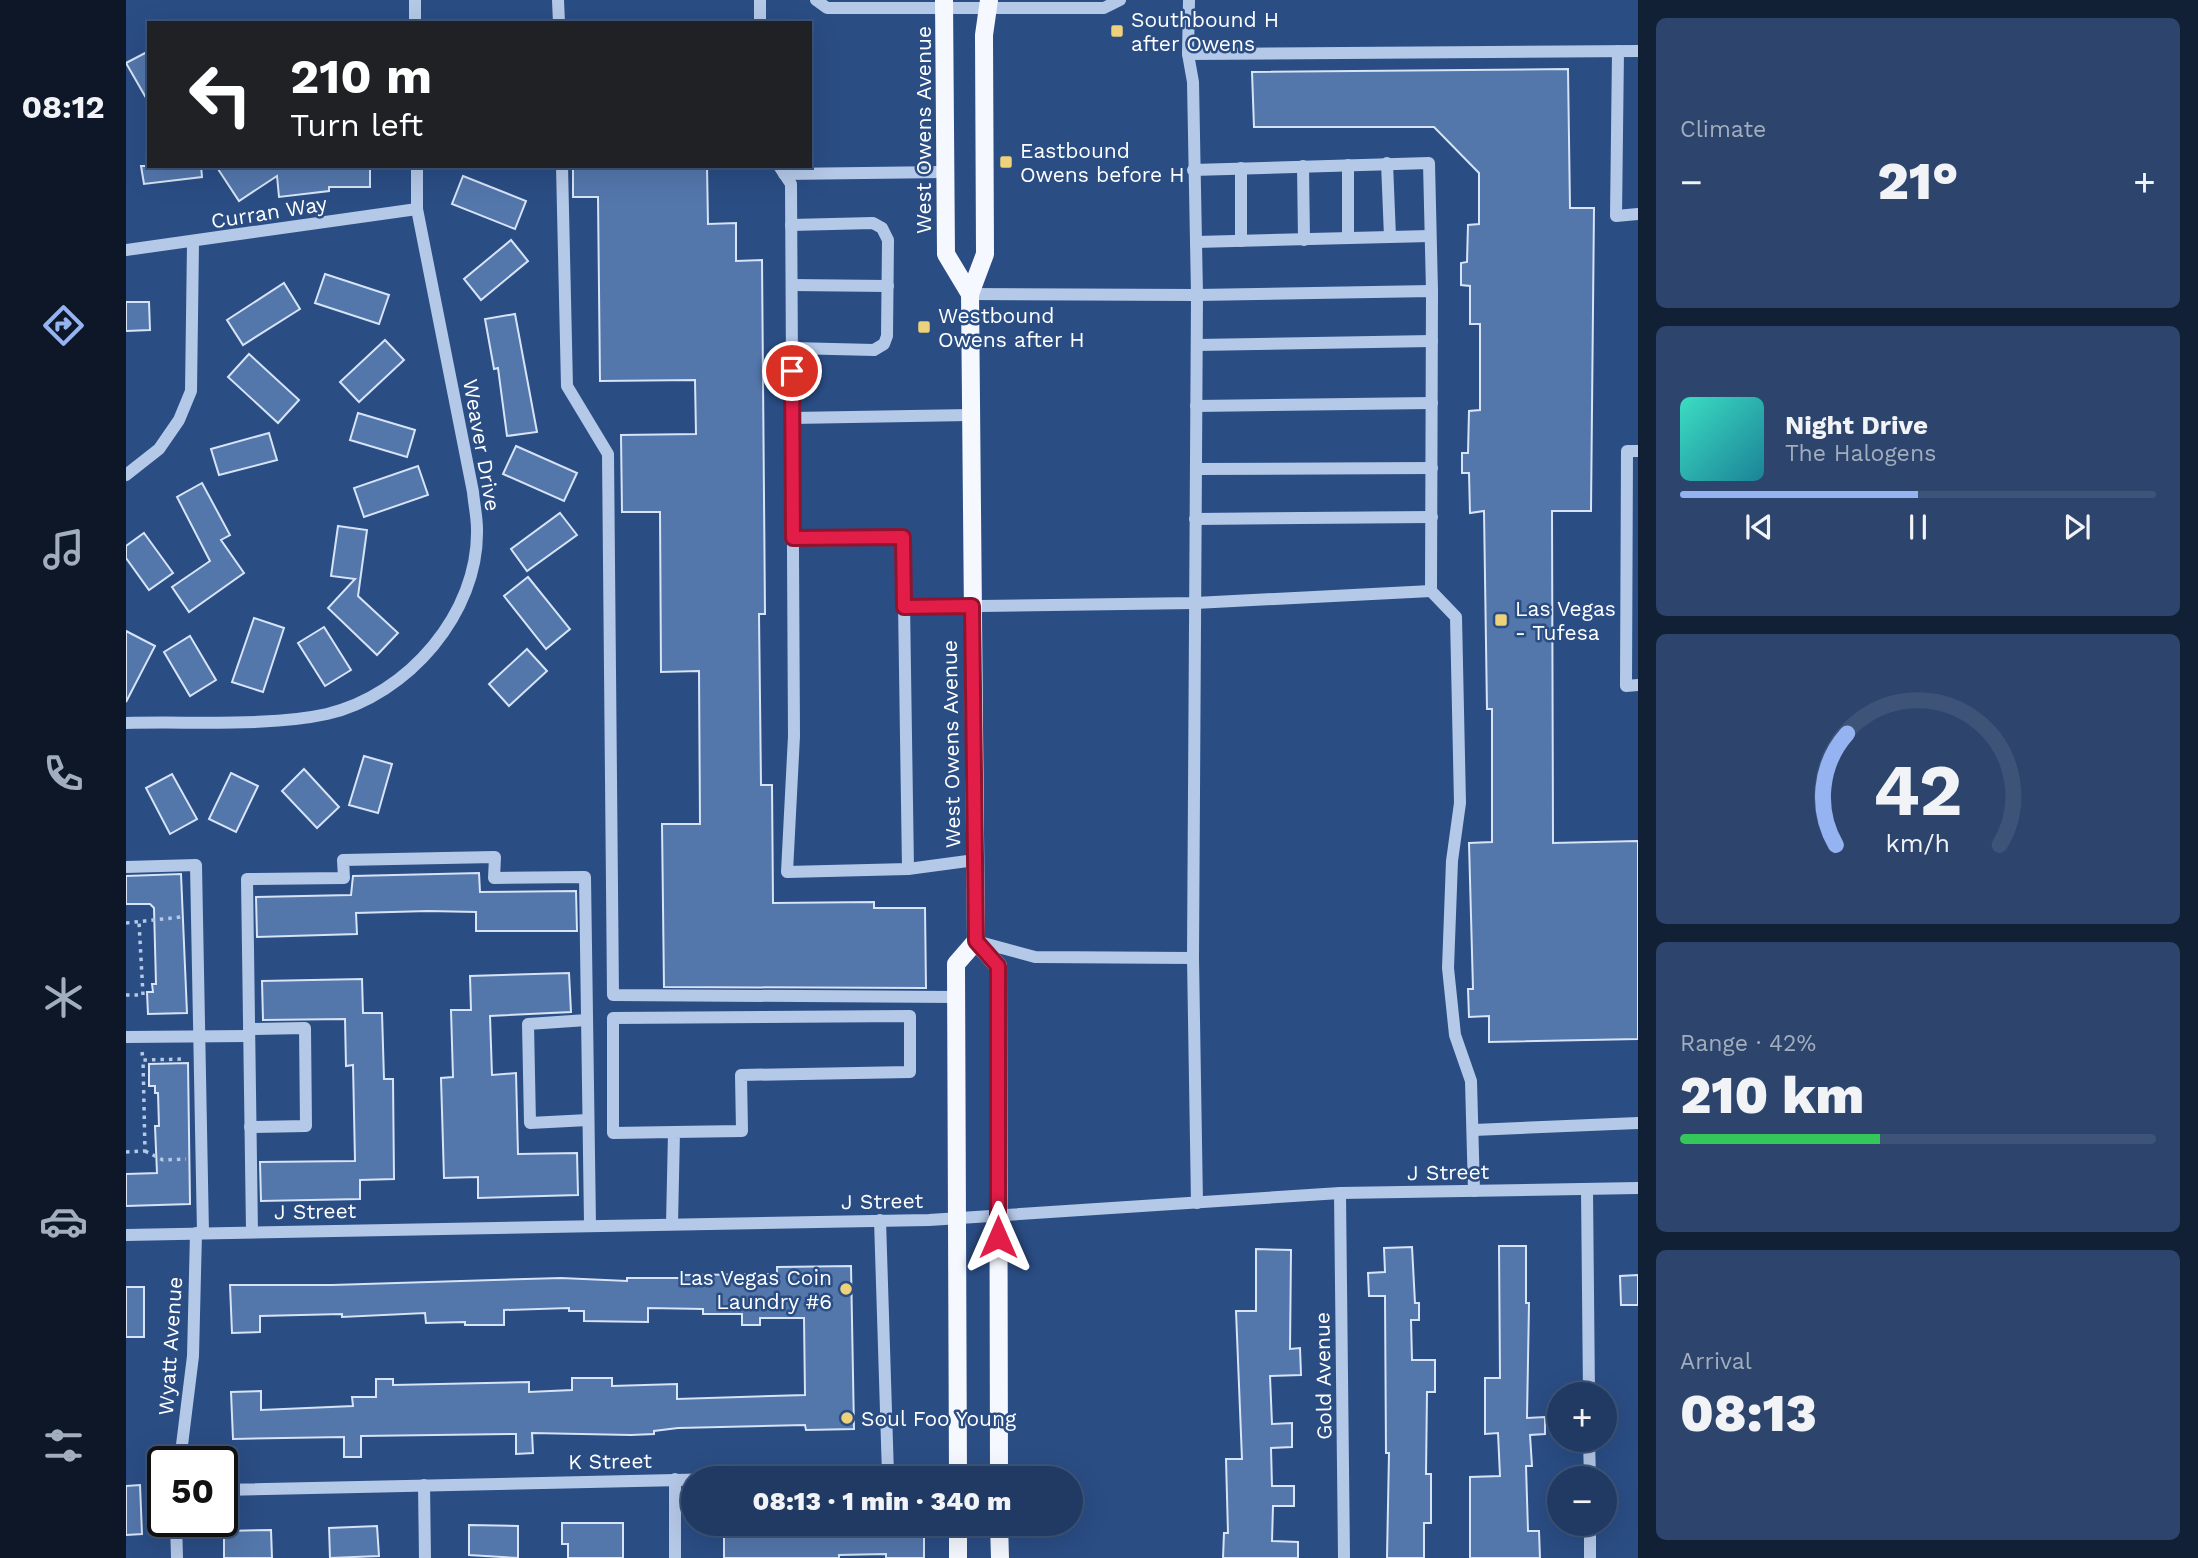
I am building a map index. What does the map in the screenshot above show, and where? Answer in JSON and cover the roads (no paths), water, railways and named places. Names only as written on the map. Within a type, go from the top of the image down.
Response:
[{"type":"main road","name":"West Owens Avenue","points":[[944,3],[946,254],[970,294]]},
{"type":"main road","name":"West Owens Avenue","points":[[976,941],[970,294],[985,254],[984,36],[988,4]]},
{"type":"main road","points":[[958,1466],[956,964],[976,941],[998,966],[999,1466]]},
{"type":"main road","points":[[958,1536],[958,1558]]},
{"type":"main road","points":[[999,1536],[1000,1558]]},
{"type":"street","points":[[415,0],[415,21]]},
{"type":"street","points":[[558,0],[559,21]]},
{"type":"street","points":[[760,0],[760,21]]},
{"type":"street","points":[[816,0],[827,8],[944,3],[1104,8],[1120,0]]},
{"type":"street","points":[[1189,0],[1188,54],[1193,82],[1197,295],[1193,958],[1196,1203]]},
{"type":"street","points":[[1618,51],[1616,216],[1638,214]]},
{"type":"street","points":[[1188,54],[1638,51]]},
{"type":"street","points":[[1387,163],[1390,237]]},
{"type":"street","points":[[1193,170],[1429,163],[1432,291],[1432,591],[1456,617],[1460,803],[1452,861],[1448,968],[1455,1035],[1471,1081],[1474,1191]]},
{"type":"street","points":[[1348,164],[1348,239]]},
{"type":"street","points":[[1303,166],[1304,240]]},
{"type":"street","name":"Weaver Drive","points":[[126,723],[297,719],[329,713],[385,689],[430,650],[464,597],[477,530],[417,209],[417,168]]},
{"type":"street","points":[[562,168],[567,386],[608,454],[613,995],[955,997]]},
{"type":"street","points":[[1241,168],[1241,241]]},
{"type":"street","points":[[781,170],[945,172]]},
{"type":"street","points":[[781,170],[791,184],[792,285],[794,736],[787,872],[908,869],[975,860]]},
{"type":"street","name":"Curran Way","points":[[126,250],[193,243],[417,209]]},
{"type":"street","points":[[791,225],[873,223],[882,228],[888,240],[887,336],[884,344],[874,350],[792,348]]},
{"type":"street","points":[[1196,242],[1430,236]]},
{"type":"street","points":[[126,475],[159,449],[179,421],[191,391],[193,243]]},
{"type":"street","points":[[792,285],[888,286]]},
{"type":"street","points":[[970,294],[1197,295],[1432,291]]},
{"type":"street","points":[[1197,345],[1432,341]]},
{"type":"street","points":[[1196,406],[1432,403]]},
{"type":"street","points":[[792,418],[970,415]]},
{"type":"street","points":[[1638,451],[1627,451],[1626,686],[1638,685]]},
{"type":"street","points":[[1196,469],[1432,468]]},
{"type":"street","points":[[1195,519],[1432,517]]},
{"type":"street","points":[[793,538],[903,537],[908,869]]},
{"type":"street","points":[[904,607],[1195,603],[1432,591]]},
{"type":"street","points":[[252,1232],[247,879],[344,878],[343,860],[495,857],[494,878],[584,877],[590,1224]]},
{"type":"street","name":"Wyatt Avenue","points":[[126,867],[196,866],[202,1157],[192,1356],[182,1446]]},
{"type":"street","points":[[976,941],[1035,957],[1193,958]]},
{"type":"street","points":[[910,1016],[910,1072],[741,1075],[742,1131],[674,1132],[613,1133],[613,1018],[910,1016]]},
{"type":"street","points":[[587,1020],[528,1024],[530,1123],[589,1120]]},
{"type":"street","points":[[126,1037],[200,1036],[304,1028],[306,1126],[250,1127]]},
{"type":"street","points":[[1474,1130],[1638,1123]]},
{"type":"street","points":[[672,1224],[674,1132]]},
{"type":"street","name":"J Street","points":[[126,1235],[957,1218],[1340,1193],[1638,1188]]},
{"type":"street","points":[[1587,1189],[1589,1382]]},
{"type":"street","name":"Gold Avenue","points":[[1340,1193],[1344,1558]]},
{"type":"street","points":[[880,1220],[888,1466]]},
{"type":"street","points":[[675,1479],[675,1558]]},
{"type":"street","name":"K Street","points":[[238,1490],[681,1479]]},
{"type":"street","points":[[424,1485],[425,1558]]},
{"type":"street","points":[[1590,1536],[1590,1558]]},
{"type":"street","points":[[176,1537],[177,1558]]},
{"type":"place","name":"Southbound H after Owens","points":[[1117,31]]},
{"type":"place","name":"Eastbound Owens before H","points":[[1006,162]]},
{"type":"place","name":"Westbound Owens after H","points":[[924,327]]},
{"type":"place","name":"Las Vegas - Tufesa","points":[[1501,620]]},
{"type":"place","name":"Las Vegas Coin Laundry #6","points":[[846,1289]]},
{"type":"place","name":"Soul Foo Young","points":[[847,1418]]}]
